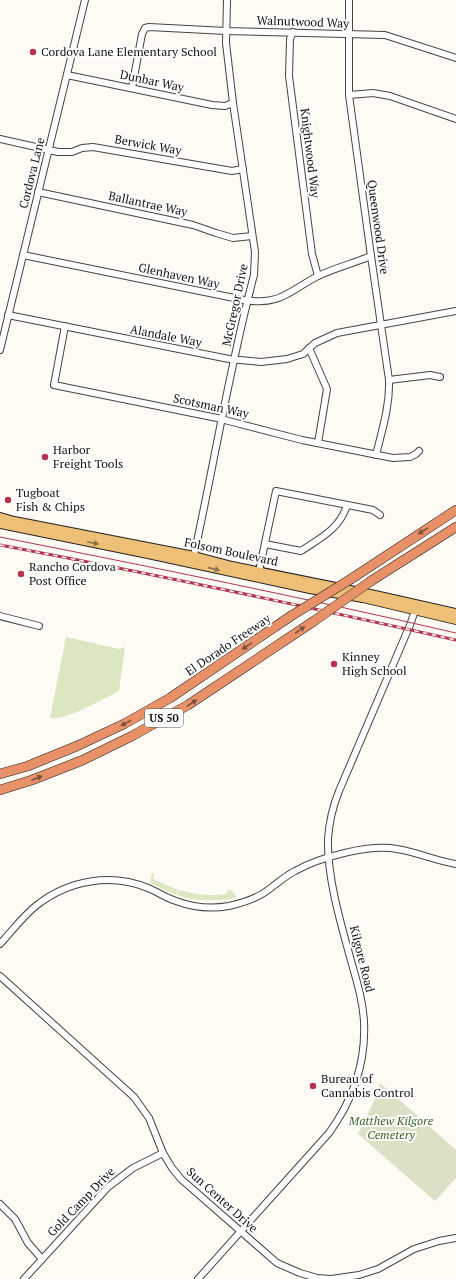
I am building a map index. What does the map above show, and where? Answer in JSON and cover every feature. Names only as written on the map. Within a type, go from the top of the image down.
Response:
[{"type":"highway","name":"El Dorado Freeway","points":[[0,774],[28,766],[76,746],[124,724],[170,698],[292,616],[456,510]]},
{"type":"highway","name":"US 50","points":[[0,790],[32,780],[83,760],[132,736],[188,705],[371,581],[456,527]]},
{"type":"main road","name":"Folsom Boulevard","points":[[0,517],[72,531],[258,574],[416,607],[456,613]]},
{"type":"main road","name":"Folsom Boulevard","points":[[0,524],[193,560]]},
{"type":"main road","points":[[44,533],[51,531],[68,534],[72,531]]},
{"type":"main road","name":"Folsom Boulevard","points":[[416,607],[456,620]]},
{"type":"street","name":"Cordova Lane","points":[[0,350],[85,0]]},
{"type":"street","name":"McGregor Drive","points":[[193,560],[234,360],[254,275],[255,262],[233,103],[226,31],[227,0]]},
{"type":"street","name":"Queenwood Drive","points":[[349,0],[349,95],[390,380],[390,394],[387,411],[376,455]]},
{"type":"street","name":"Walnutwood Way","points":[[132,88],[142,34],[146,28],[149,27],[226,31],[385,35],[456,58]]},
{"type":"street","name":"Knightwood Way","points":[[293,32],[290,39],[289,76],[312,254],[318,276]]},
{"type":"street","name":"Dunbar Way","points":[[67,75],[212,105],[225,106],[233,103]]},
{"type":"street","points":[[349,95],[373,93],[390,96],[456,119]]},
{"type":"street","name":"Berwick Way","points":[[0,139],[48,150],[65,152],[93,147],[232,171],[243,169]]},
{"type":"street","name":"Ballantrae Way","points":[[38,192],[193,225],[233,238],[252,236]]},
{"type":"street","name":"Glenhaven Way","points":[[23,255],[247,301],[264,302],[279,299],[318,276],[371,256]]},
{"type":"street","name":"Alandale Way","points":[[8,315],[234,360],[261,362],[287,359],[303,354],[315,343],[337,333],[456,311]]},
{"type":"street","name":"Scotsman Way","points":[[65,326],[54,385],[222,419],[318,443],[376,455],[403,458],[414,456],[419,451]]},
{"type":"street","points":[[309,348],[327,389],[318,443]]},
{"type":"street","points":[[390,380],[430,375],[440,377]]},
{"type":"street","points":[[258,574],[276,490],[373,510],[380,515]]},
{"type":"street","points":[[265,544],[301,551],[338,524],[342,519],[348,505]]},
{"type":"street","name":"Kilgore Road","points":[[198,1279],[309,1156],[336,1123],[349,1100],[362,1060],[364,1021],[360,996],[329,869],[328,837],[335,800],[416,607]]},
{"type":"street","points":[[0,616],[39,626]]},
{"type":"street","points":[[0,944],[37,905],[59,891],[86,881],[121,881],[149,889],[176,902],[209,907],[228,906],[240,903],[268,891],[286,876],[308,864],[328,857],[368,849],[396,848],[456,864]]},
{"type":"street","name":"Sun Center Drive","points":[[0,976],[134,1097],[149,1118],[163,1153],[181,1179],[277,1263],[300,1273],[317,1278],[331,1279],[359,1275],[378,1269],[414,1249],[439,1241],[456,1238]]},
{"type":"street","name":"Gold Camp Drive","points":[[24,1279],[108,1187],[131,1169],[163,1153]]},
{"type":"street","points":[[0,1204],[15,1219],[28,1243],[42,1259]]},
{"type":"green space","points":[[66,637],[119,649],[125,647],[119,691],[75,713],[57,718],[50,718]]},
{"type":"green space","points":[[152,873],[154,875],[153,879],[178,890],[176,895],[150,883]]},
{"type":"green space","points":[[179,890],[209,895],[227,894],[227,891],[231,890],[236,898],[199,900],[177,895]]},
{"type":"green space","name":"Matthew Kilgore Cemetery","points":[[380,1083],[456,1150],[456,1178],[435,1201],[358,1134],[374,1101]]},
{"type":"tram line","points":[[0,537],[228,583],[456,633]]},
{"type":"railway","points":[[0,545],[115,567],[456,640]]},
{"type":"place","name":"Cordova Lane Elementary School","points":[[33,52]]},
{"type":"place","name":"Harbor Freight Tools","points":[[45,457]]},
{"type":"place","name":"Tugboat Fish & Chips","points":[[8,500]]},
{"type":"place","name":"Rancho Cordova Post Office","points":[[21,574]]},
{"type":"place","name":"Kinney High School","points":[[334,664]]},
{"type":"place","name":"Bureau of Cannabis Control","points":[[313,1086]]}]
